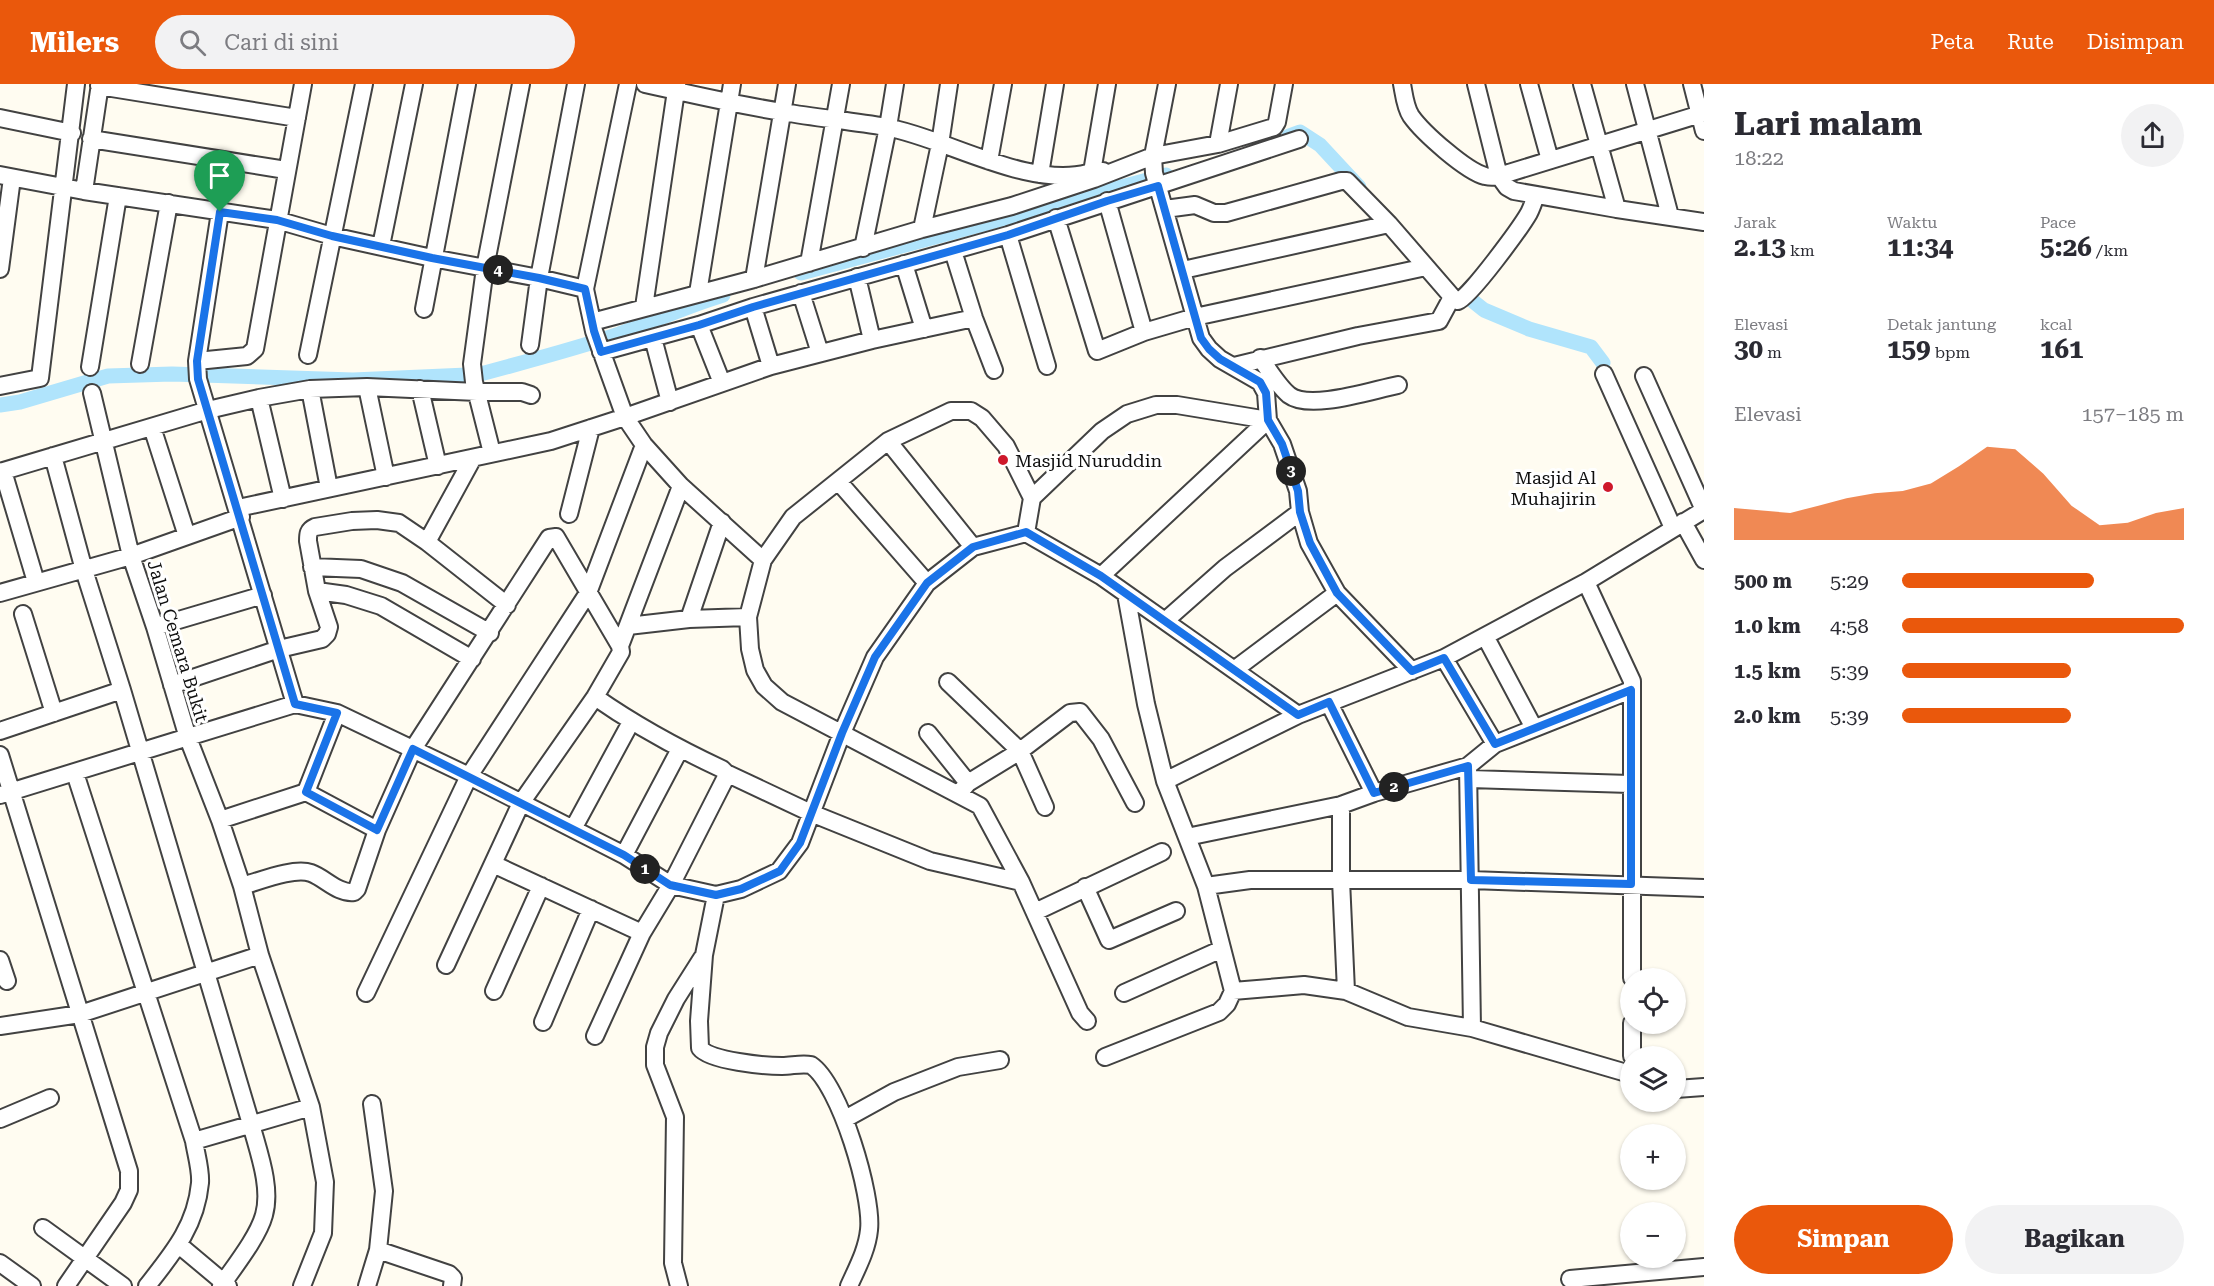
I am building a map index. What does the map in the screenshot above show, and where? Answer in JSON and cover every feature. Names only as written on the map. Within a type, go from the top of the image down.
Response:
[{"type":"street","points":[[0,386],[40,378],[72,133],[76,84]]},
{"type":"street","points":[[198,369],[253,353],[303,84]]},
{"type":"street","points":[[308,356],[364,84]]},
{"type":"street","points":[[381,246],[414,84]]},
{"type":"street","points":[[424,309],[467,84]]},
{"type":"street","points":[[492,453],[472,364],[485,268],[521,84]]},
{"type":"street","points":[[530,345],[539,278],[576,84]]},
{"type":"street","points":[[628,84],[585,289],[596,338],[625,417],[644,445],[681,486],[764,560]]},
{"type":"street","points":[[645,84],[677,87],[729,102],[782,112],[888,128],[989,161],[1040,174],[1076,176],[1121,168],[1155,174],[1299,139]]},
{"type":"street","points":[[698,293],[732,84]]},
{"type":"street","points":[[754,279],[787,84]]},
{"type":"street","points":[[809,263],[841,84]]},
{"type":"street","points":[[863,248],[896,84]]},
{"type":"street","points":[[922,229],[940,144],[949,84]]},
{"type":"street","points":[[989,161],[1003,84]]},
{"type":"street","points":[[1040,174],[1055,84]]},
{"type":"street","points":[[1092,172],[1107,84]]},
{"type":"street","points":[[1167,84],[1155,174],[1199,333],[1209,349],[1220,359],[1263,386],[1266,393],[1268,420],[1282,444],[1298,491],[1300,512],[1310,543],[1337,593],[1412,671]]},
{"type":"street","points":[[1218,144],[1229,84]]},
{"type":"street","points":[[596,338],[653,338],[801,293],[1008,235],[1107,201],[1155,174],[1218,144],[1276,125],[1284,84]]},
{"type":"street","points":[[1402,84],[1412,116],[1459,161],[1488,177],[1499,176],[1648,129],[1703,120],[1692,84]]},
{"type":"street","points":[[1476,84],[1499,176],[1511,190],[1704,222]]},
{"type":"street","points":[[1529,84],[1550,160]]},
{"type":"street","points":[[1582,84],[1617,209]]},
{"type":"street","points":[[1635,84],[1670,216]]},
{"type":"street","points":[[84,191],[100,85],[297,118]]},
{"type":"street","points":[[644,308],[677,87]]},
{"type":"street","points":[[0,118],[72,133]]},
{"type":"street","points":[[91,139],[286,170]]},
{"type":"street","points":[[596,338],[644,308],[754,279],[922,229],[1012,206],[1095,179],[1121,168]]},
{"type":"street","points":[[0,269],[6,176],[64,188],[277,220],[332,236],[585,289]]},
{"type":"street","points":[[1165,209],[1195,205],[1214,213],[1226,213],[1344,180],[1351,184],[1389,224],[1456,301],[1463,299],[1528,215],[1536,195]]},
{"type":"street","points":[[90,367],[118,196]]},
{"type":"street","points":[[1107,201],[1144,332]]},
{"type":"street","points":[[140,364],[169,203]]},
{"type":"street","points":[[220,212],[198,369],[295,704]]},
{"type":"street","points":[[1056,218],[1097,351],[1144,332],[1195,316],[1426,267]]},
{"type":"street","points":[[1183,270],[1389,224]]},
{"type":"street","points":[[1008,235],[1047,366]]},
{"type":"street","points":[[953,251],[974,318],[994,370]]},
{"type":"street","points":[[904,264],[924,329]]},
{"type":"street","points":[[857,277],[872,339]]},
{"type":"street","points":[[801,293],[820,353]]},
{"type":"street","points":[[1234,366],[1260,358],[1439,321],[1452,297]]},
{"type":"street","points":[[753,307],[771,366]]},
{"type":"street","points":[[0,593],[131,556],[187,536],[240,513],[283,499],[551,441],[771,366],[872,339],[974,318]]},
{"type":"street","points":[[699,325],[722,383]]},
{"type":"street","points":[[653,338],[670,402]]},
{"type":"street","points":[[1260,358],[1287,394],[1302,401],[1323,401],[1398,385]]},
{"type":"street","points":[[1604,374],[1678,525],[1704,560]]},
{"type":"street","points":[[1165,781],[1298,715],[1444,658],[1586,582],[1704,510],[1644,376]]},
{"type":"street","points":[[36,582],[2,472],[208,410],[310,389],[367,387],[477,393],[522,392],[531,395]]},
{"type":"street","points":[[367,387],[386,477]]},
{"type":"street","points":[[310,389],[329,488]]},
{"type":"street","points":[[420,389],[438,466]]},
{"type":"street","name":"Jalan Cemara Bukit","points":[[92,393],[102,443],[131,556],[188,738],[220,820],[242,886],[260,955],[311,1107],[325,1182],[323,1233],[302,1286]]},
{"type":"street","points":[[259,398],[283,499]]},
{"type":"street","points":[[1026,532],[1032,498],[1102,431],[1128,414],[1156,405],[1177,405],[1268,420]]},
{"type":"street","points":[[963,789],[842,733],[782,702],[764,686],[755,670],[750,649],[748,617],[764,560],[793,518],[888,441],[951,411],[971,411],[982,418],[1006,446],[1032,498]]},
{"type":"street","points":[[1101,576],[1268,420]]},
{"type":"street","points":[[152,427],[187,536]]},
{"type":"street","points":[[569,514],[591,428]]},
{"type":"street","points":[[888,441],[973,547]]},
{"type":"street","points":[[366,993],[469,776],[588,593],[644,445]]},
{"type":"street","points":[[52,456],[266,1181],[264,1215],[245,1253],[224,1285],[179,1245]]},
{"type":"street","points":[[427,542],[473,458]]},
{"type":"street","points":[[838,481],[927,583]]},
{"type":"street","points":[[446,965],[521,803],[595,697],[620,655],[620,646],[681,486]]},
{"type":"street","points":[[1165,621],[1225,568],[1300,512]]},
{"type":"street","points":[[172,685],[279,649],[322,639],[327,634],[328,627],[317,591],[308,534],[310,529],[315,527],[352,521],[377,520],[399,523],[507,605]]},
{"type":"street","points":[[689,619],[722,522]]},
{"type":"street","points":[[6,794],[295,704],[337,713],[469,776],[624,855],[670,885],[716,895],[741,889],[780,871],[800,843],[842,733],[875,657],[927,583],[973,547],[1026,532],[1101,576],[1298,715]]},
{"type":"street","points":[[242,886],[279,875],[309,872],[342,890],[354,892],[360,884],[377,830],[413,749],[490,633],[549,538],[557,538],[620,646]]},
{"type":"street","points":[[312,567],[362,568],[402,583],[490,633]]},
{"type":"street","points":[[1586,582],[1632,681],[1630,784],[1632,968]]},
{"type":"street","points":[[317,591],[346,594],[381,606],[472,660]]},
{"type":"street","points":[[1234,670],[1337,593]]},
{"type":"street","points":[[1105,1057],[1220,1012],[1233,991],[1206,886],[1165,781],[1146,704],[1126,594]]},
{"type":"street","points":[[155,627],[263,595]]},
{"type":"street","points":[[23,614],[54,713]]},
{"type":"street","points":[[628,626],[689,619],[748,617]]},
{"type":"street","points":[[1485,636],[1534,728]]},
{"type":"street","points":[[1444,658],[1495,744]]},
{"type":"street","points":[[948,682],[1020,751],[1045,807]]},
{"type":"street","points":[[0,731],[122,690]]},
{"type":"street","points":[[1472,1028],[1469,772],[1495,744],[1631,690]]},
{"type":"street","points":[[595,697],[631,722],[680,750],[811,813],[930,861],[1021,882]]},
{"type":"street","points":[[1329,702],[1374,793]]},
{"type":"street","points":[[963,789],[1020,751],[1070,713],[1080,712],[1101,739],[1135,802]]},
{"type":"street","points":[[306,792],[337,713]]},
{"type":"street","points":[[573,829],[631,722]]},
{"type":"street","points":[[928,733],[963,789],[980,806],[1021,882],[1080,1013],[1088,1021]]},
{"type":"street","points":[[624,855],[680,750]]},
{"type":"street","points":[[0,755],[6,794],[80,1014],[129,1171],[129,1190],[123,1203],[66,1286]]},
{"type":"street","points":[[1187,837],[1341,805],[1374,793],[1469,772],[1630,784]]},
{"type":"street","points":[[75,773],[194,1141],[200,1181],[194,1211],[179,1245],[147,1286]]},
{"type":"street","points":[[596,1036],[642,933],[670,885],[726,773]]},
{"type":"street","points":[[220,820],[306,792],[377,830]]},
{"type":"street","points":[[1341,805],[1341,880],[1346,991]]},
{"type":"street","points":[[1035,912],[1162,852]]},
{"type":"street","points":[[493,864],[642,933]]},
{"type":"street","points":[[1206,886],[1250,880],[1471,880],[1704,888]]},
{"type":"street","points":[[494,991],[541,886]]},
{"type":"street","points":[[1084,887],[1109,940],[1176,911]]},
{"type":"street","points":[[716,895],[704,955],[699,1045],[702,1051],[742,1063],[811,1065],[821,1076],[845,1119],[868,1199],[869,1228],[862,1256],[849,1286]]},
{"type":"street","points":[[543,1022],[591,909]]},
{"type":"street","points":[[1124,993],[1222,949]]},
{"type":"street","points":[[0,1026],[80,1014],[260,955]]},
{"type":"street","points":[[679,1286],[673,1263],[675,1117],[655,1065],[655,1047],[659,1033],[676,999],[704,955]]},
{"type":"street","points":[[0,960],[7,981]]},
{"type":"street","points":[[1233,991],[1304,985],[1346,991],[1408,1017],[1472,1028],[1620,1071]]},
{"type":"street","points":[[845,1119],[894,1092],[958,1067],[1000,1060]]},
{"type":"street","points":[[1686,1088],[1704,1087]]},
{"type":"street","points":[[0,1119],[50,1098]]},
{"type":"street","points":[[367,1286],[378,1250],[384,1191],[372,1104]]},
{"type":"street","points":[[194,1141],[311,1107]]},
{"type":"street","points":[[43,1228],[123,1286]]},
{"type":"street","points":[[378,1250],[449,1274],[453,1278],[453,1286]]},
{"type":"street","points":[[0,1263],[32,1286]]},
{"type":"street","points":[[1570,1279],[1704,1267]]},
{"type":"waterway","points":[[1289,136],[1300,132],[1320,145],[1359,187]]},
{"type":"waterway","points":[[801,273],[1166,175]]},
{"type":"waterway","points":[[477,375],[601,340],[723,295]]},
{"type":"waterway","points":[[1469,298],[1484,310],[1529,329],[1591,347],[1603,363]]},
{"type":"waterway","points":[[0,405],[20,402],[108,376],[172,374],[353,380],[467,375]]},
{"type":"place","name":"Masjid Nuruddin","points":[[1003,460]]},
{"type":"place","name":"Masjid Al Muhajirin","points":[[1608,487]]},
{"type":"route","points":[[1158,186],[1201,338],[1220,359],[1263,386],[1266,393],[1268,420],[1282,444],[1298,491],[1300,512],[1310,543],[1337,593],[1412,671],[1444,658],[1495,744],[1631,690],[1631,884],[1471,880],[1468,766],[1374,793],[1329,702],[1298,715],[1101,576],[1026,532],[973,547],[927,583],[875,657],[842,733],[800,843],[780,871],[741,889],[716,895],[670,885],[624,855],[413,749],[377,830],[306,792],[337,713],[295,704],[198,379],[197,361],[220,212],[277,220],[332,236],[585,289],[601,352],[1008,235],[1158,186]]}]
